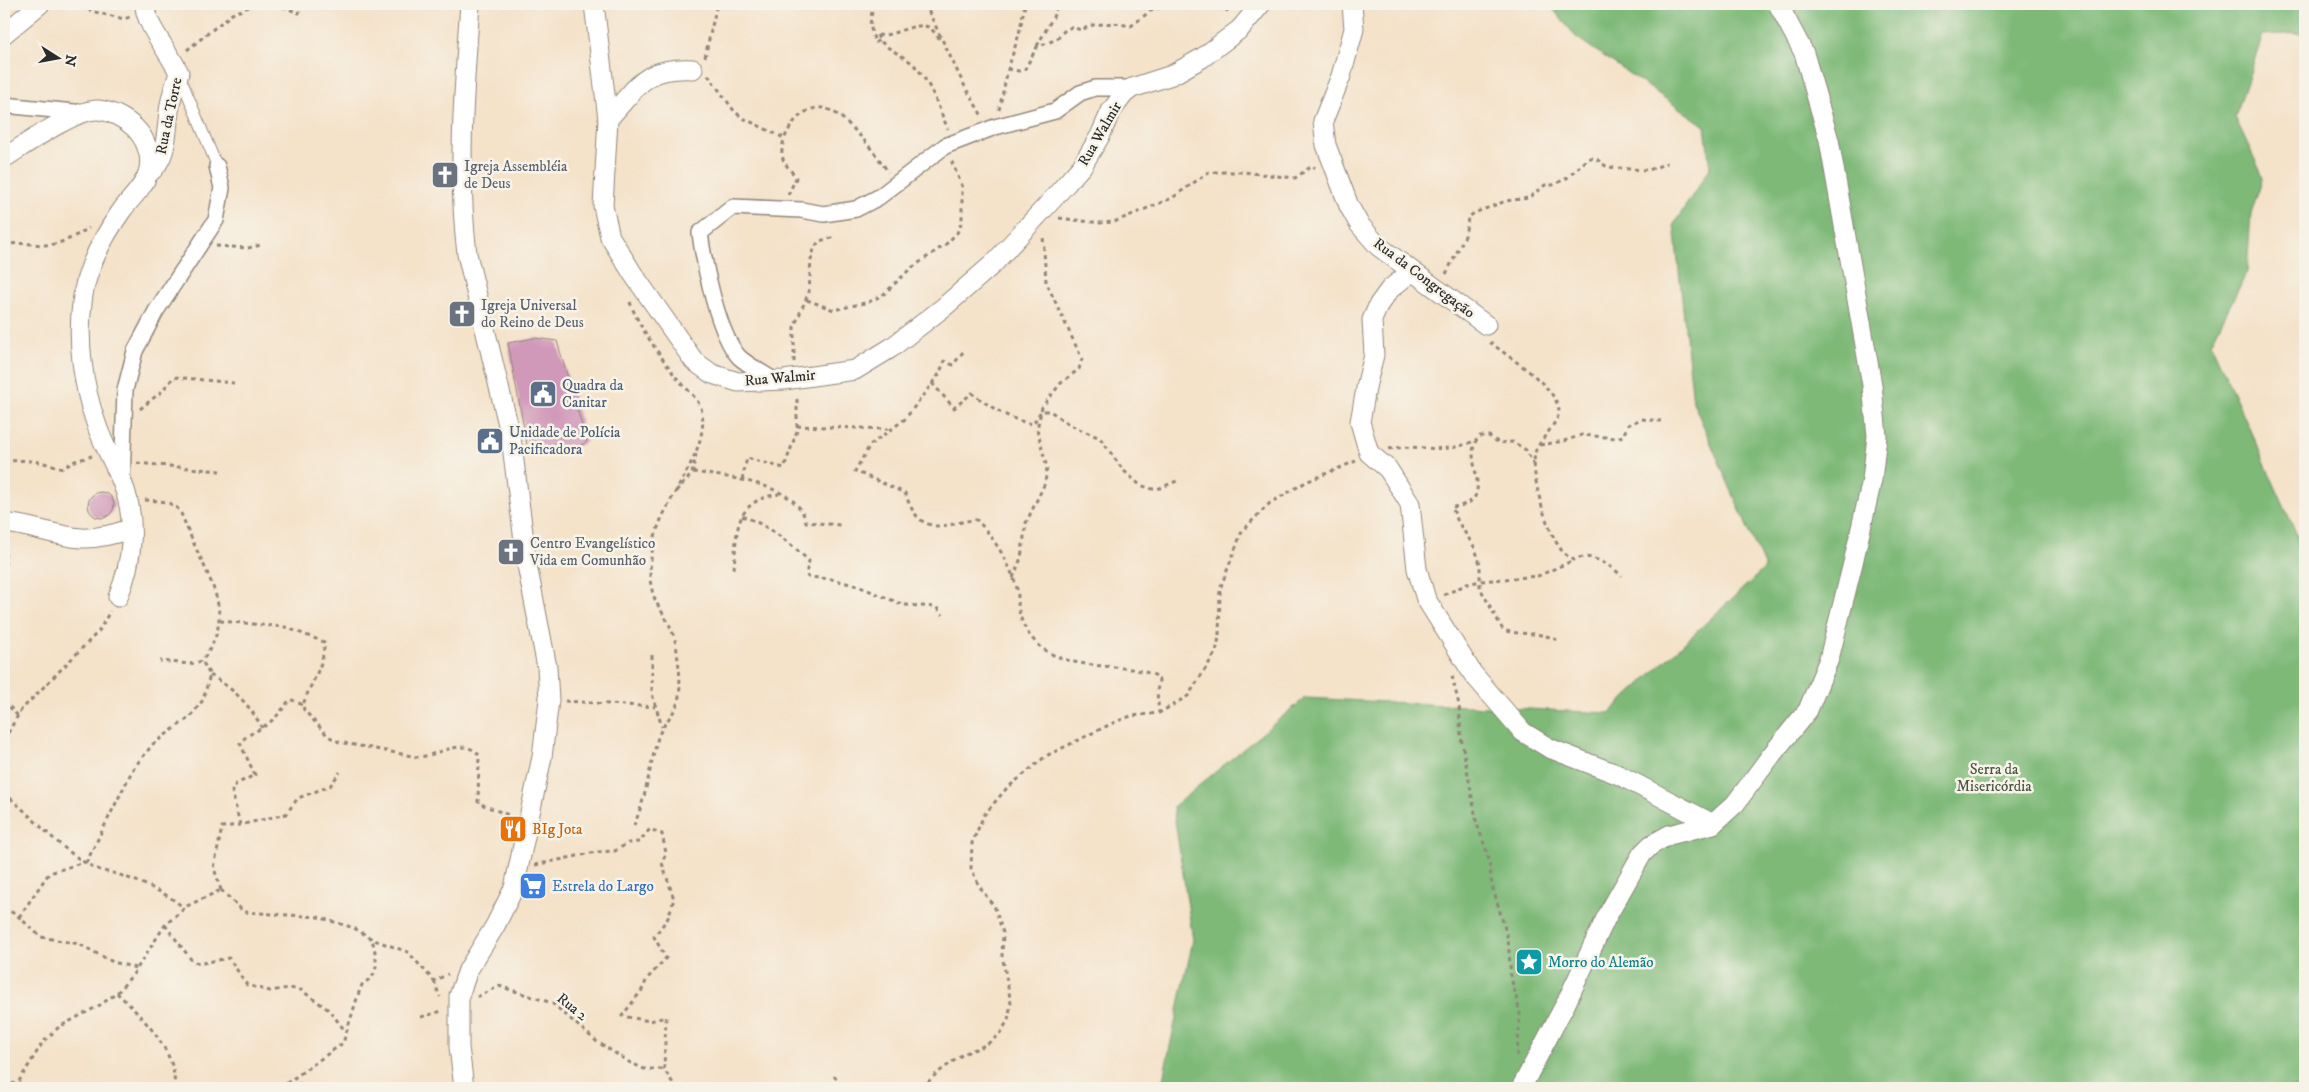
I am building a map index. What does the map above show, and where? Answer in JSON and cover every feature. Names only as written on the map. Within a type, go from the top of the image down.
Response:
[{"type":"street","points":[[4,34],[40,4]]},
{"type":"street","points":[[464,1088],[458,1002],[465,976],[508,902],[520,867],[542,757],[549,700],[547,666],[527,566],[511,437],[467,254],[463,225],[464,99],[470,4]]},
{"type":"street","name":"Rua Walmir","points":[[594,4],[608,119],[603,206],[607,230],[616,249],[686,350],[703,369],[718,377],[738,382],[795,378],[855,370],[891,348],[944,307],[993,264],[1040,217],[1082,166],[1097,142],[1111,111],[1124,94],[1132,88]]},
{"type":"street","points":[[774,380],[746,362],[734,349],[720,318],[703,257],[700,233],[732,207],[769,208],[824,214],[836,213],[870,203],[950,145],[992,128],[1055,111],[1080,93],[1095,88],[1132,88],[1172,76],[1202,58],[1240,29],[1261,4]]},
{"type":"street","name":"Rua da Congregação","points":[[1352,4],[1354,29],[1341,76],[1324,121],[1326,145],[1349,206],[1359,224],[1378,246],[1411,272],[1486,325]]},
{"type":"street","points":[[1521,1088],[1566,1003],[1606,918],[1642,854],[1651,845],[1669,835],[1713,824],[1735,804],[1808,710],[1818,690],[1829,659],[1872,480],[1877,436],[1872,385],[1829,140],[1804,53],[1778,4]]},
{"type":"street","name":"Rua da Torre","points":[[118,597],[130,563],[130,529],[125,491],[117,459],[96,425],[88,398],[82,351],[82,302],[90,268],[114,221],[148,174],[158,165],[163,153],[170,100],[177,67],[145,9]]},
{"type":"street","points":[[608,119],[647,76],[662,70],[696,69]]},
{"type":"street","points":[[4,105],[86,113]]},
{"type":"street","points":[[4,158],[58,125],[98,110],[116,115],[135,128],[148,150],[148,174]]},
{"type":"street","points":[[117,459],[125,410],[125,390],[135,350],[156,312],[216,220],[222,188],[217,166]]},
{"type":"street","points":[[1411,272],[1390,289],[1379,304],[1372,320],[1374,355],[1360,422],[1369,453],[1388,469],[1410,504],[1417,569],[1426,599],[1473,674],[1523,732],[1549,748],[1619,775],[1713,824]]},
{"type":"street","points":[[9,524],[80,538],[99,537],[130,529]]},
{"type":"lane","points":[[177,67],[217,166]]},
{"type":"path","points":[[81,4],[90,11],[124,19],[145,9]]},
{"type":"path","points":[[177,67],[217,24],[232,14],[256,4]]},
{"type":"path","points":[[275,4],[299,13],[300,4]]},
{"type":"path","points":[[717,4],[703,65],[696,69],[713,80],[735,112],[742,118],[784,138]]},
{"type":"path","points":[[873,4],[870,32],[875,43],[879,40]]},
{"type":"path","points":[[925,4],[962,83],[992,128]]},
{"type":"path","points":[[992,128],[1019,34],[1025,4]]},
{"type":"path","points":[[1008,69],[1019,71],[1025,69],[1030,64],[1058,4]]},
{"type":"path","points":[[1037,47],[1057,39],[1065,30],[1072,28],[1081,30],[1093,25],[1114,23],[1132,26],[1153,9],[1191,4]]},
{"type":"path","points":[[1202,4],[1227,9],[1240,29]]},
{"type":"path","points":[[879,40],[878,35],[886,36],[918,26],[931,28],[944,43]]},
{"type":"path","points":[[807,300],[834,310],[869,302],[884,294],[910,269],[935,253],[957,233],[962,221],[962,186],[940,107],[913,65],[879,40]]},
{"type":"path","points":[[796,178],[785,164],[782,154],[784,138],[798,117],[813,109],[829,109],[848,125],[888,171],[895,185]]},
{"type":"path","points":[[1440,291],[1465,236],[1468,218],[1474,213],[1483,212],[1506,201],[1529,198],[1545,185],[1553,185],[1575,173],[1579,165],[1589,158],[1595,158],[1607,168],[1649,170],[1667,163]]},
{"type":"path","points":[[932,383],[954,408],[972,393],[997,410],[1033,424],[1057,388],[1079,369],[1082,359],[1046,282],[1040,217],[1100,223],[1114,222],[1172,198],[1209,172],[1243,172],[1296,178],[1312,166],[1319,171],[1338,175]]},
{"type":"path","points":[[4,245],[15,242],[46,245],[67,241],[96,223]]},
{"type":"path","points":[[742,480],[747,458],[784,468],[797,426],[794,327],[807,300],[814,249],[819,242],[836,236]]},
{"type":"path","points":[[200,244],[248,248],[260,245]]},
{"type":"path","points":[[627,295],[633,312],[662,357],[702,410],[700,436],[693,472],[674,493]]},
{"type":"path","points":[[1486,325],[1490,342],[1552,391],[1559,410],[1558,418],[1536,450],[1534,466]]},
{"type":"path","points":[[963,352],[954,365],[944,362],[932,383],[904,419],[870,445],[855,471],[905,493],[914,516],[923,522],[938,526],[977,520],[995,545],[1013,578],[1017,588],[1018,609],[1023,628],[1042,648],[1056,656],[1075,662],[1131,670],[1156,676],[1160,687],[1157,692],[1159,713]]},
{"type":"path","points":[[125,410],[139,410],[161,392],[174,376],[234,383]]},
{"type":"path","points":[[1041,411],[1050,411],[1070,425],[1100,438],[1123,470],[1140,485],[1160,488],[1179,480]]},
{"type":"path","points":[[1013,578],[1021,558],[1026,523],[1045,483],[1047,468],[1037,429],[1041,411]]},
{"type":"path","points":[[1539,445],[1564,441],[1582,434],[1616,438],[1623,436],[1628,425],[1641,419],[1661,422]]},
{"type":"path","points":[[797,426],[888,430]]},
{"type":"path","points":[[922,1088],[936,1074],[964,1054],[986,1045],[1000,1034],[1008,1020],[1011,1003],[1002,955],[1002,933],[995,908],[979,886],[971,868],[972,843],[984,815],[1006,789],[1046,756],[1131,716],[1159,713],[1188,696],[1216,652],[1219,637],[1220,589],[1242,531],[1270,504],[1306,482],[1369,453],[1400,447],[1450,449],[1480,436],[1489,436],[1499,443],[1513,442],[1526,450],[1534,466],[1548,525],[1564,554],[1574,560]]},
{"type":"path","points":[[1474,440],[1471,450],[1478,478],[1476,493],[1470,501],[1452,507],[1475,548],[1480,564],[1480,588],[1503,630],[1516,634],[1544,634],[1557,640]]},
{"type":"path","points":[[634,825],[645,797],[662,727],[676,708],[679,696],[679,662],[672,630],[652,591],[651,563],[658,525],[697,447]]},
{"type":"path","points":[[4,462],[19,459],[37,460],[63,468],[75,461],[91,456],[220,471]]},
{"type":"path","points":[[693,472],[742,480],[764,486],[799,505],[804,512],[806,522],[840,525]]},
{"type":"path","points":[[125,491],[165,501],[180,511],[215,589],[220,621],[216,637],[202,661],[190,664],[160,661]]},
{"type":"path","points":[[734,569],[737,530],[747,506],[755,501],[780,494]]},
{"type":"path","points":[[742,516],[758,521],[786,540],[804,556],[809,561],[806,574],[808,577],[830,579],[858,586],[904,605],[936,607],[943,615]]},
{"type":"path","points":[[4,582],[7,563],[5,547],[9,524]]},
{"type":"path","points":[[1441,596],[1467,584],[1480,581],[1538,576],[1579,557],[1587,557],[1609,565],[1622,576]]},
{"type":"path","points":[[4,740],[21,710],[98,631],[118,597]]},
{"type":"path","points":[[220,621],[285,627],[324,642],[322,661],[303,705],[304,710],[328,736],[339,742],[417,757],[428,757],[443,749],[462,747],[475,750],[479,755],[478,802],[528,822]]},
{"type":"path","points":[[652,655],[651,681],[655,707],[662,727]]},
{"type":"path","points":[[202,661],[210,675],[229,687],[248,706],[262,728]]},
{"type":"path","points":[[1451,674],[1459,705],[1463,746],[1477,824],[1488,855],[1492,885],[1508,939],[1511,977],[1520,1013],[1516,1059]]},
{"type":"path","points":[[20,917],[47,876],[53,872],[85,862],[133,769],[153,744],[190,717],[202,700],[210,675]]},
{"type":"path","points":[[240,826],[232,791],[236,784],[255,775],[240,743],[245,736],[262,728],[278,716],[290,699],[303,705]]},
{"type":"path","points":[[549,700],[655,707]]},
{"type":"path","points":[[4,701],[18,716]]},
{"type":"path","points":[[340,772],[330,786],[298,798],[286,814],[240,826],[222,827],[214,868],[220,890],[244,912],[318,917],[354,928],[372,939],[408,952],[434,981],[445,975],[465,976]]},
{"type":"path","points":[[4,793],[52,838],[85,862],[97,869],[129,878],[156,890],[172,898],[184,908]]},
{"type":"path","points":[[520,867],[559,861],[596,852],[615,851],[628,843],[638,842],[650,829],[662,834],[666,853],[662,863],[674,899],[668,918],[654,937],[666,958],[647,979],[642,990],[622,1016],[650,1021],[666,1017],[664,1069],[676,1088]]},
{"type":"path","points":[[4,1088],[19,1081],[43,1042],[59,1026],[100,1005],[117,993],[165,925],[184,908],[220,890]]},
{"type":"path","points":[[4,907],[20,917],[41,937],[79,944],[113,962],[136,968]]},
{"type":"path","points":[[165,925],[193,962],[203,963],[229,958],[247,985],[270,991],[289,988],[301,990],[329,1010],[346,1032]]},
{"type":"path","points":[[280,1088],[343,1043],[363,983],[369,980],[375,972],[377,962],[372,939]]},
{"type":"path","name":"Rua 2","points":[[421,1018],[458,1002],[476,998],[499,986],[552,1003],[581,1029],[618,1057],[644,1069],[664,1069]]},
{"type":"path","points":[[117,993],[156,1034],[170,1063],[174,1088]]},
{"type":"path","points":[[834,1076],[845,1088]]},
{"type":"path","points":[[293,1077],[304,1088]]},
{"type":"green space","name":"Serra da Misericórdia","points":[[1549,4],[2305,4],[2305,33],[2263,35],[2235,117],[2263,177],[2251,213],[2247,272],[2211,343],[2305,553],[2305,1088],[1161,1088],[1193,940],[1173,807],[1305,698],[1609,713],[1765,568],[1693,402],[1674,224],[1710,168],[1705,126],[1576,37]]},
{"type":"building","points":[[535,338],[557,341],[587,442],[570,450],[560,448],[528,450],[508,343]]},
{"type":"building","name":"Unidade de Polícia Pacificadora","points":[[497,438],[497,443],[485,444],[483,439]]},
{"type":"building","points":[[101,492],[110,496],[114,505],[110,514],[101,518],[92,514],[88,505],[92,496]]},
{"type":"place","name":"Igreja Assembléia de Deus","points":[[445,175]]},
{"type":"place","name":"Igreja Universal do Reino de Deus","points":[[462,314]]},
{"type":"place","name":"Quadra da Canitar","points":[[543,394]]},
{"type":"place","name":"Unidade de Polícia Pacificadora","points":[[490,441]]},
{"type":"place","name":"Centro Evangelístico Vida em Comunhão","points":[[511,552]]},
{"type":"place","name":"BIg Jota","points":[[513,829]]},
{"type":"place","name":"Estrela do Largo","points":[[533,886]]},
{"type":"place","name":"Morro do Alemão","points":[[1529,962]]}]
